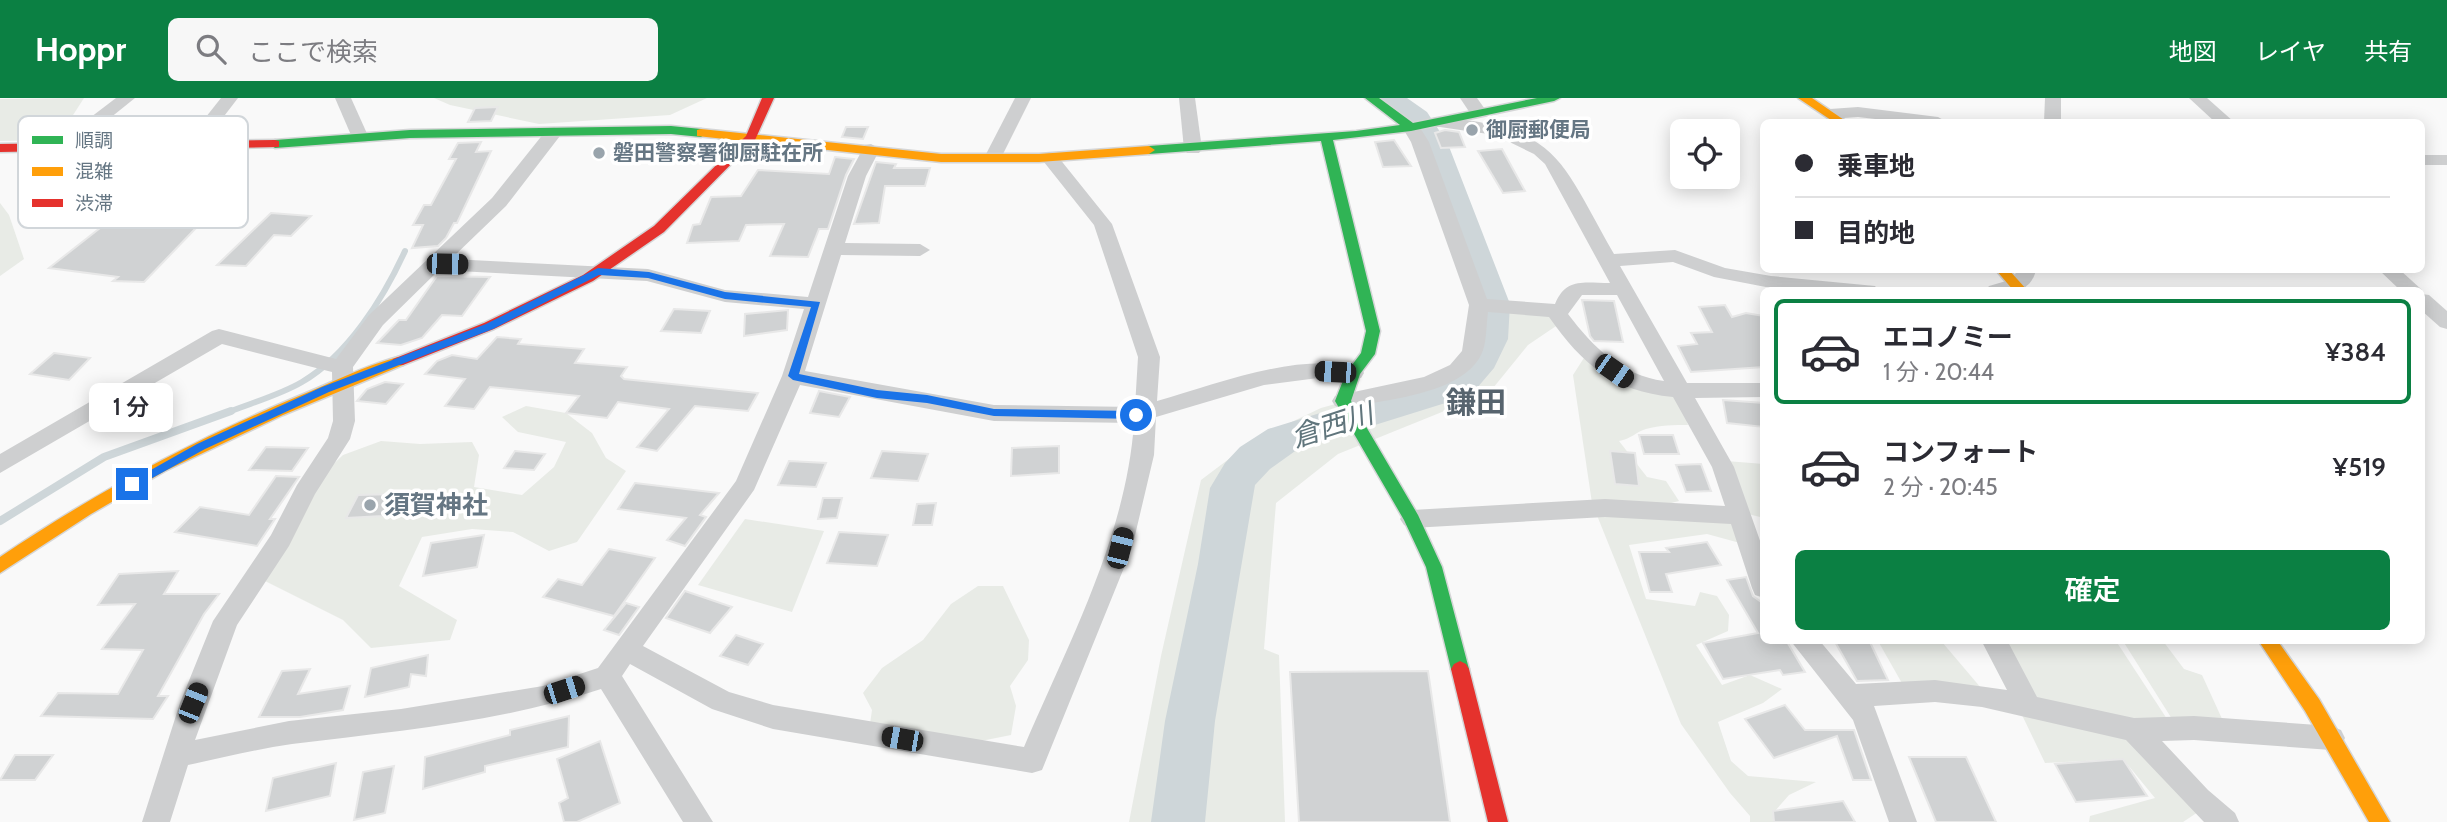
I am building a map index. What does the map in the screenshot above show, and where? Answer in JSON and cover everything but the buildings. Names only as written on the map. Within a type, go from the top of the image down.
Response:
[{"type":"street","points":[[104,116],[127,98]]},
{"type":"street","points":[[216,116],[230,98]]},
{"type":"street","points":[[343,98],[360,138]]},
{"type":"street","points":[[0,566],[86,509],[342,374],[489,326],[598,271],[659,229],[751,137],[768,98]]},
{"type":"street","points":[[993,158],[1023,98]]},
{"type":"street","points":[[1187,98],[1193,149]]},
{"type":"street","points":[[1346,406],[1429,383],[1458,370],[1472,352],[1479,305],[1420,142],[1411,127],[1371,98]]},
{"type":"street","points":[[1439,122],[1473,105],[1554,98]]},
{"type":"street","points":[[1804,98],[1836,118],[1858,112],[1913,119]]},
{"type":"street","points":[[2053,98],[2053,119]]},
{"type":"street","points":[[2197,98],[2222,119]]},
{"type":"street","points":[[248,143],[671,130],[941,158],[993,158],[1193,149],[1326,138],[1439,122],[1477,125],[1514,134],[1539,148],[1552,161],[1723,467],[1749,524],[1760,570]]},
{"type":"street","points":[[156,822],[193,703],[226,621],[280,540],[305,491],[339,439],[344,421],[342,374],[376,320],[499,202],[554,132]]},
{"type":"street","points":[[1326,138],[1373,331],[1368,354],[1353,373],[1346,406],[1412,519],[1433,567],[1447,612],[1498,822]]},
{"type":"street","points":[[0,148],[18,148]]},
{"type":"street","points":[[179,755],[289,733],[401,721],[543,697],[607,676],[746,484],[793,376],[857,176],[871,149]]},
{"type":"street","points":[[626,649],[721,701],[773,717],[1032,761],[1120,548],[1143,456],[1149,356],[1103,225],[1048,157]]},
{"type":"street","points":[[2425,160],[2447,160]]},
{"type":"street","points":[[835,248],[920,250]]},
{"type":"street","points":[[1606,261],[1675,256],[1721,273],[1771,282],[1832,287]]},
{"type":"street","points":[[433,264],[649,275],[725,296],[817,304]]},
{"type":"street","points":[[2392,273],[2409,287]]},
{"type":"street","points":[[1479,305],[1555,311],[1564,309],[1569,294],[1578,289],[1622,289]]},
{"type":"street","points":[[2425,303],[2447,322]]},
{"type":"street","points":[[1555,311],[1601,362],[1627,380],[1679,390],[1760,390]]},
{"type":"street","points":[[0,465],[219,336],[325,365],[342,374]]},
{"type":"street","points":[[793,376],[877,394],[927,399],[994,413],[1136,415],[1263,378],[1318,371],[1353,373]]},
{"type":"street","points":[[1412,519],[1605,508],[1749,524]]},
{"type":"street","points":[[1806,644],[1865,714],[1903,822]]},
{"type":"street","points":[[1996,644],[2029,707]]},
{"type":"street","points":[[2270,644],[2331,738],[2380,822]]},
{"type":"street","points":[[607,676],[699,822]]},
{"type":"street","points":[[1850,696],[1935,691],[1982,696],[2134,730],[2194,728],[2331,738]]},
{"type":"street","points":[[2134,730],[2199,799],[2225,822]]},
{"type":"shaded area","points":[[84,98],[72,116],[18,116],[18,141],[0,141],[0,99]]},
{"type":"shaded area","points":[[434,98],[707,98],[670,115],[539,124],[450,105]]},
{"type":"shaded area","points":[[0,203],[9,215],[24,259],[0,276]]},
{"type":"shaded area","points":[[1479,305],[1532,307],[1562,322],[1528,345],[1489,393],[1338,454],[1276,503],[1264,649],[1279,655],[1285,822],[1129,822],[1161,656],[1201,480],[1254,440],[1321,408],[1458,370]]},
{"type":"shaded area","points":[[1589,350],[1627,380],[1679,390],[1688,425],[1642,430],[1619,441],[1647,477],[1666,481],[1679,501],[1644,510],[1732,515],[1740,543],[1707,534],[1629,545],[1646,599],[1695,606],[1700,592],[1717,596],[1729,615],[1728,631],[1696,645],[1722,685],[1750,675],[1782,689],[1763,703],[1718,722],[1731,761],[1748,776],[1816,782],[1789,795],[1775,811],[1780,822],[1750,822],[1750,816],[1730,793],[1681,724],[1592,503],[1573,375]]},
{"type":"shaded area","points":[[526,406],[566,413],[592,433],[606,458],[626,471],[577,542],[549,551],[513,532],[472,529],[422,537],[399,586],[457,620],[450,640],[371,648],[343,620],[265,581],[305,491],[343,455],[381,441],[420,444],[472,442],[479,455],[474,487],[522,495],[554,467],[566,442],[518,432],[502,417]]},
{"type":"shaded area","points":[[1726,461],[1760,464],[1760,517],[1744,513]]},
{"type":"shaded area","points":[[745,519],[824,531],[792,612],[698,585]]},
{"type":"shaded area","points":[[978,586],[1003,586],[1029,640],[1028,660],[1010,686],[1016,706],[1011,735],[976,742],[870,724],[872,710],[863,693],[882,668],[923,640],[951,604]]},
{"type":"shaded area","points":[[1880,644],[1944,644],[1981,688],[1903,685]]},
{"type":"shaded area","points":[[2002,644],[2118,644],[2167,719],[2134,720],[2029,697]]},
{"type":"shaded area","points":[[2125,644],[2165,644],[2184,669],[2202,675],[2223,721],[2172,719]]},
{"type":"shaded area","points":[[2022,715],[2128,739],[2201,810],[2183,822],[2089,822],[2090,816],[2155,798],[2123,759],[2045,763]]},
{"type":"waterway","name":"倉西川","points":[[1178,822],[1190,721],[1221,564],[1231,488],[1255,458],[1283,439],[1457,385],[1474,368],[1488,339],[1491,304],[1432,144],[1416,119],[1387,98]]},
{"type":"waterway","points":[[226,413],[293,387],[319,371],[349,341],[375,306],[405,251]]},
{"type":"waterway","points":[[0,521],[104,457],[231,411]]},
{"type":"traffic: fast","points":[[1371,98],[1411,127]]},
{"type":"traffic: fast","points":[[1149,150],[1356,135],[1439,122],[1554,98]]},
{"type":"traffic: fast","points":[[275,144],[410,134],[671,130],[701,133]]},
{"type":"traffic: fast","points":[[1326,138],[1373,331],[1368,354],[1353,373],[1343,401],[1412,519],[1434,567],[1460,669]]},
{"type":"traffic: slow","points":[[1804,98],[1836,119]]},
{"type":"traffic: slow","points":[[701,133],[941,158],[1039,158],[1149,150]]},
{"type":"traffic: slow","points":[[2005,273],[2017,287]]},
{"type":"traffic: slow","points":[[0,566],[85,510],[198,447],[398,362]]},
{"type":"traffic: slow","points":[[2270,644],[2312,705],[2380,822]]},
{"type":"traffic: jam","points":[[398,362],[489,326],[588,278],[659,229],[751,137],[768,98]]},
{"type":"traffic: jam","points":[[248,144],[275,144]]},
{"type":"traffic: jam","points":[[0,148],[18,148]]},
{"type":"traffic: jam","points":[[1460,669],[1498,822]]},
{"type":"place","name":"御厨郵便局","points":[[1472,130]]},
{"type":"place","name":"磐田警察署御厨駐在所","points":[[599,153]]},
{"type":"place","name":"須賀神社","points":[[370,505]]},
{"type":"district","name":"鎌田","points":[[1476,403]]},
{"type":"route","points":[[132,484],[201,447],[326,390],[489,326],[598,271],[649,275],[666,282],[725,296],[817,304],[793,376],[877,394],[927,399],[994,413],[1136,415]]}]
